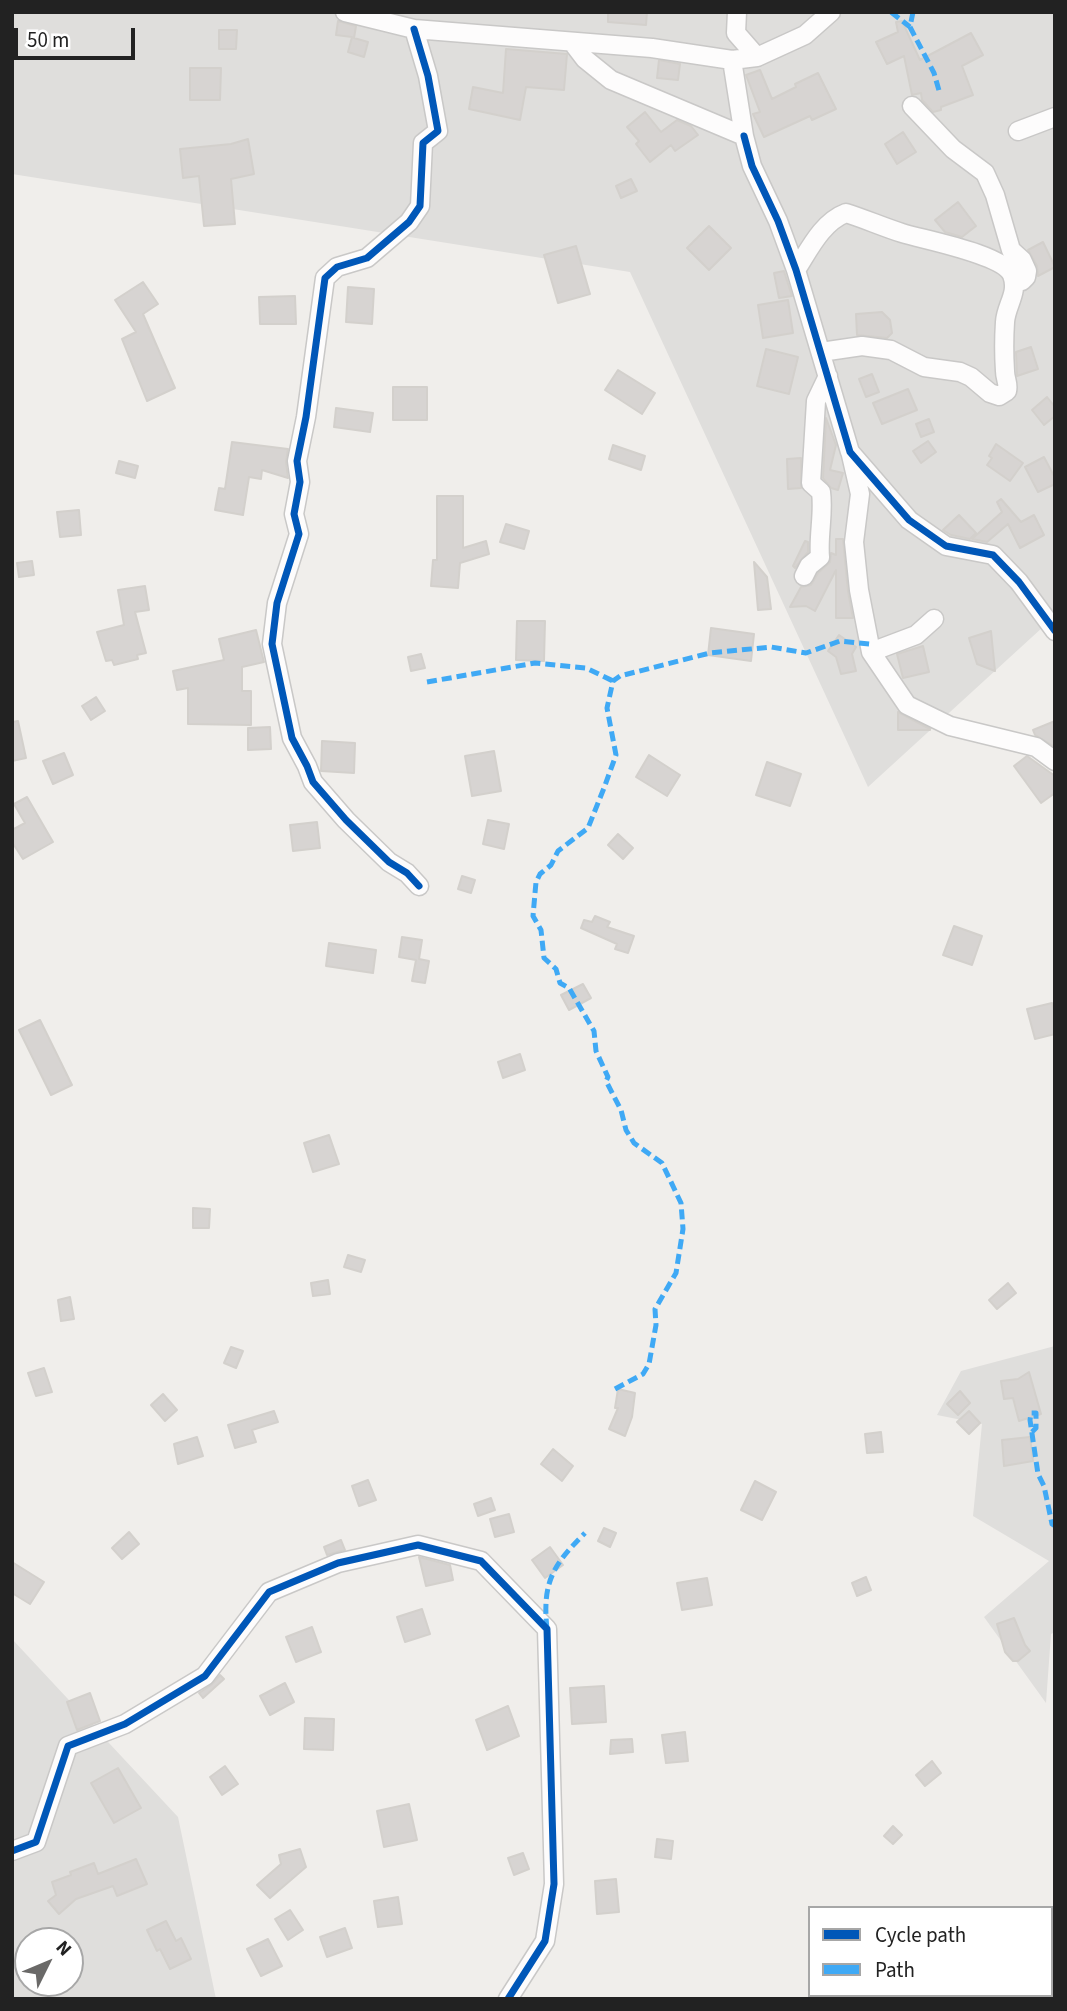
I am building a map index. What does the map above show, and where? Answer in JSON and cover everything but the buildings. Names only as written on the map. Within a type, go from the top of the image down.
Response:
[{"type":"street","points":[[345,12],[414,29],[652,48],[732,60],[757,57],[805,35],[831,12]]},
{"type":"street","points":[[737,12],[736,33],[757,57]]},
{"type":"street","points":[[414,29],[428,76],[438,131],[423,143],[420,206],[409,222],[367,258],[337,267],[325,278],[306,417],[297,461],[300,482],[294,514],[299,534],[277,603],[272,644],[292,738],[313,782],[389,862],[407,873],[419,886]]},
{"type":"street","points":[[572,42],[585,59],[611,80],[744,136]]},
{"type":"street","points":[[732,60],[744,136],[752,166],[778,221],[796,270],[860,494],[854,542],[859,590],[871,652],[906,705],[950,726],[1036,747],[1055,761]]},
{"type":"street","points":[[912,106],[953,149],[985,173],[995,195],[1011,250],[1022,260],[1027,271],[1027,277],[1022,281],[1013,277]]},
{"type":"street","points":[[1018,131],[1055,117]]},
{"type":"street","points":[[796,270],[821,232],[837,216],[846,213],[903,234],[940,242],[994,261],[1008,269],[1013,277],[1014,297],[1005,322],[1004,371],[1009,386],[1007,391],[999,396],[990,393],[971,377],[960,372],[925,367],[891,350],[862,346],[821,352]]},
{"type":"street","points":[[804,576],[809,566],[820,557],[818,539],[823,507],[821,492],[811,483],[816,401],[828,376]]},
{"type":"street","points":[[850,452],[909,520],[946,546],[993,555],[1052,621]]},
{"type":"street","points":[[871,652],[916,635],[934,619]]},
{"type":"street","points":[[12,1851],[36,1842],[68,1746],[125,1724],[205,1676],[269,1592],[338,1563],[418,1545],[481,1562],[547,1629],[554,1884],[545,1941],[508,1999]]},
{"type":"shaded area","points":[[12,12],[1055,12],[1055,616],[868,787],[630,272],[12,174]]},
{"type":"shaded area","points":[[1055,1346],[1055,1632],[1051,1634],[1046,1703],[984,1617],[1049,1561],[973,1516],[982,1424],[937,1415],[961,1371]]},
{"type":"shaded area","points":[[12,1639],[178,1817],[216,1999],[12,1999]]},
{"type":"shaded area","points":[[1055,1957],[1055,1999],[1004,1999],[1053,1997]]},
{"type":"marked path","points":[[891,12],[910,27]]},
{"type":"marked path","points":[[913,12],[910,27],[934,73],[940,94]]},
{"type":"marked path","points":[[615,1389],[643,1374],[649,1364],[656,1325],[655,1309],[676,1273],[683,1229],[681,1203],[662,1163],[634,1143],[626,1130],[621,1110],[606,1081],[608,1077],[596,1051],[594,1031],[569,988],[560,983],[556,969],[544,958],[541,930],[533,916],[536,882],[540,874],[551,865],[558,851],[588,828],[616,755],[607,708],[613,681],[620,676],[710,653],[771,647],[806,653],[840,641],[870,644]]},
{"type":"marked path","points":[[427,682],[535,663],[586,668],[613,681]]},
{"type":"marked path","points":[[1032,1432],[1036,1428],[1036,1413],[1031,1413],[1030,1420],[1038,1474],[1044,1486],[1052,1524],[1055,1526]]},
{"type":"marked path","points":[[547,1629],[546,1599],[552,1575],[565,1555],[585,1533]]},
{"type":"cycle path","points":[[414,29],[428,76],[438,131],[423,143],[420,206],[409,222],[367,258],[337,267],[325,278],[306,417],[297,461],[300,482],[294,514],[299,534],[277,603],[272,644],[292,738],[313,782],[346,820],[389,862],[407,873],[419,886]]},
{"type":"cycle path","points":[[744,136],[752,166],[778,221],[796,270],[850,452],[909,520],[946,546],[993,555],[1019,582],[1055,631]]},
{"type":"cycle path","points":[[12,1851],[36,1842],[68,1746],[125,1724],[205,1676],[269,1592],[338,1563],[418,1545],[481,1561],[547,1629],[554,1884],[545,1941],[508,1999]]}]
